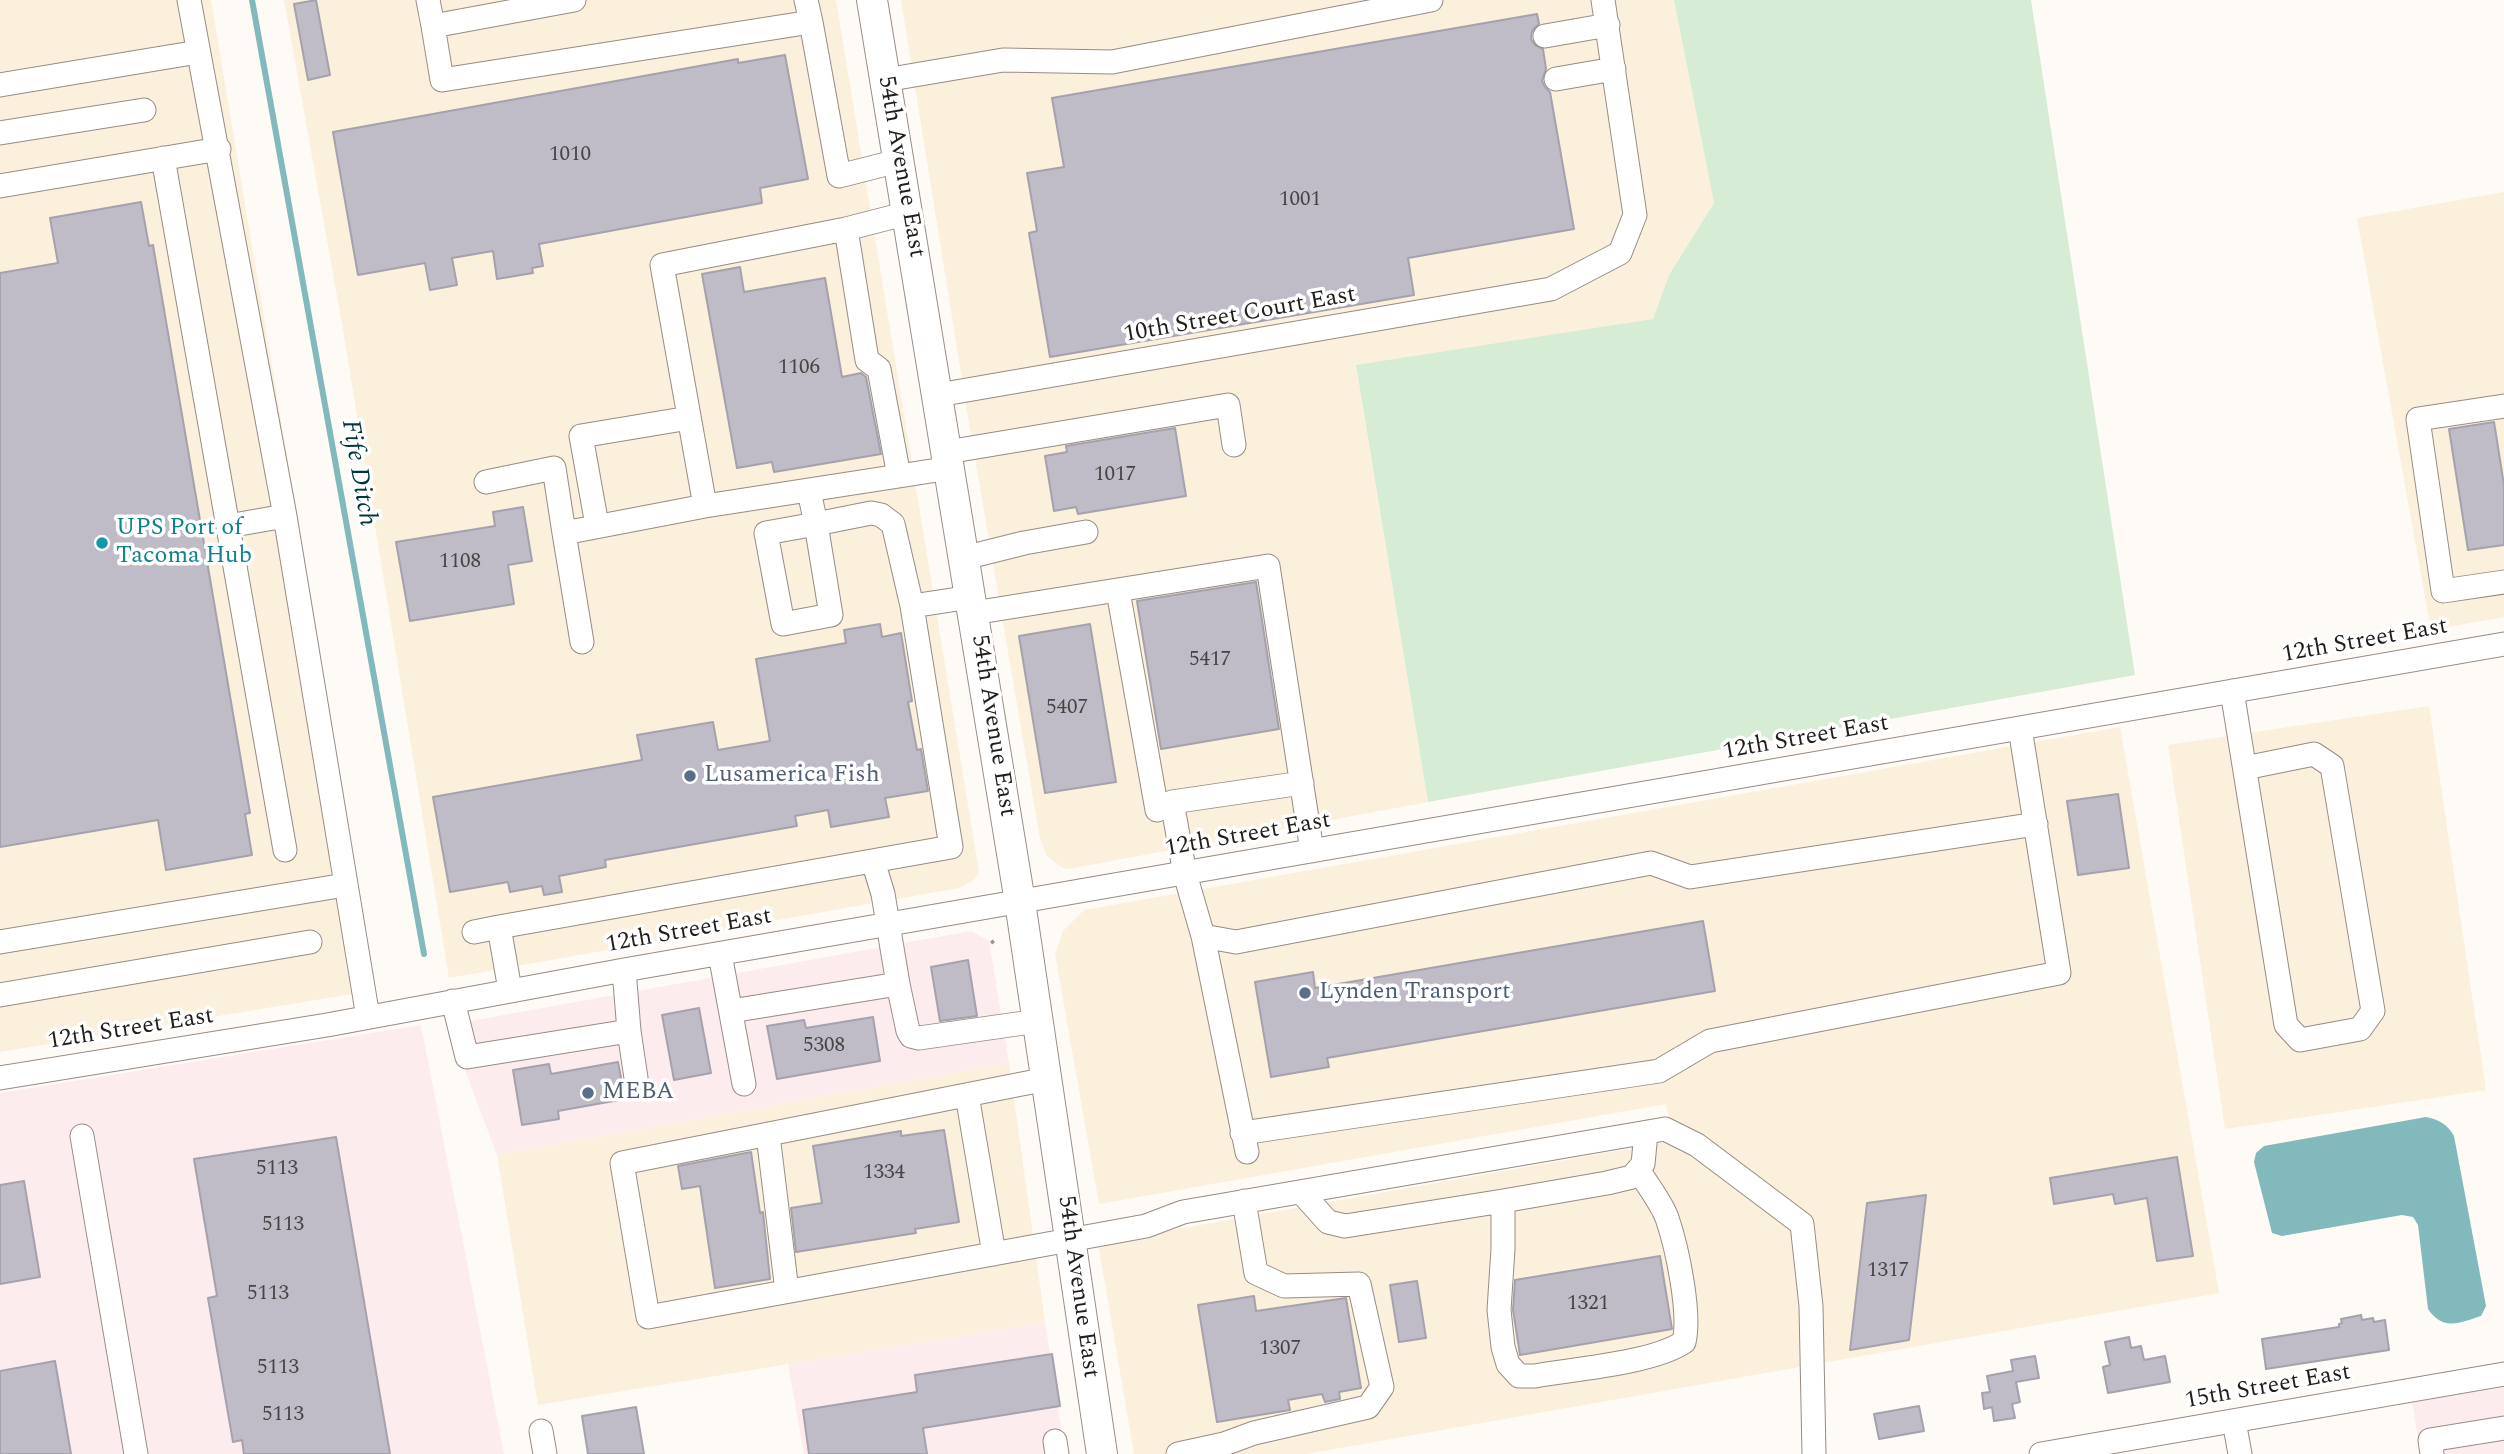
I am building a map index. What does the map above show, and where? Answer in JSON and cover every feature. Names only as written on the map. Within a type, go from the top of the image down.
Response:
[{"type":"main road","name":"54th Avenue East","points":[[872,0],[1020,902],[1102,1454]]},
{"type":"street","points":[[189,0],[219,149],[285,516],[368,1017]]},
{"type":"street","points":[[428,0],[442,80],[808,11],[839,176],[898,161]]},
{"type":"street","points":[[433,26],[574,0]]},
{"type":"street","points":[[885,80],[1003,60],[1112,62],[1431,0]]},
{"type":"street","name":"10th Street Court East","points":[[938,395],[1551,289],[1620,253],[1636,215],[1603,0]]},
{"type":"street","points":[[1545,36],[1608,25]]},
{"type":"street","points":[[0,85],[198,52]]},
{"type":"street","points":[[1556,79],[1614,69]]},
{"type":"street","points":[[0,133],[144,110]]},
{"type":"street","points":[[0,186],[219,149]]},
{"type":"street","points":[[163,158],[285,850]]},
{"type":"street","points":[[705,506],[662,265],[846,229],[908,214]]},
{"type":"street","points":[[846,229],[867,360],[879,369],[900,476]]},
{"type":"street","points":[[564,533],[705,506],[900,476],[949,460],[1228,405],[1234,445]]},
{"type":"street","points":[[2504,406],[2418,419],[2442,591],[2504,582]]},
{"type":"street","points":[[597,525],[581,436],[689,418]]},
{"type":"street","points":[[486,482],[554,468],[582,642]]},
{"type":"street","points":[[474,932],[951,848],[912,606],[893,524],[881,514],[871,513],[816,524],[809,491]]},
{"type":"street","points":[[228,526],[285,516]]},
{"type":"street","points":[[964,558],[1024,543],[1086,532]]},
{"type":"street","points":[[912,606],[972,605],[1118,591],[1268,566],[1312,851]]},
{"type":"street","points":[[1118,591],[1157,810],[1172,802],[1302,783]]},
{"type":"street","name":"12th Street East","points":[[0,1078],[368,1017],[624,970],[2504,644]]},
{"type":"street","points":[[2232,691],[2286,1025],[2300,1040],[2360,1029],[2372,1011],[2332,766],[2314,754],[2245,768]]},
{"type":"street","points":[[1172,802],[1185,874],[1203,936],[1245,1143],[1659,1072],[1710,1041],[2059,973],[2020,728]]},
{"type":"street","points":[[1203,936],[1236,942],[1651,863],[1690,877],[2036,824]]},
{"type":"street","points":[[873,861],[883,894],[898,984],[911,1036],[919,1038],[1038,1021]]},
{"type":"street","points":[[0,942],[345,885]]},
{"type":"street","points":[[499,927],[510,990]]},
{"type":"street","points":[[0,995],[310,942]]},
{"type":"street","points":[[720,954],[744,1083]]},
{"type":"street","points":[[624,970],[636,1078]]},
{"type":"street","points":[[731,1011],[898,984]]},
{"type":"street","points":[[453,1001],[467,1057],[629,1031]]},
{"type":"street","points":[[1046,1079],[622,1163],[648,1317],[1070,1241],[1146,1226],[1184,1212],[1665,1129],[1697,1144],[1802,1224],[1811,1306],[1814,1454]]},
{"type":"street","points":[[967,1095],[994,1254]]},
{"type":"street","points":[[1301,1192],[1328,1222],[1345,1226],[1503,1201],[1632,1177],[1643,1164],[1646,1133]]},
{"type":"street","points":[[768,1135],[787,1291]]},
{"type":"street","points":[[82,1136],[136,1454]]},
{"type":"street","points":[[1503,1201],[1499,1310],[1503,1347],[1508,1364],[1519,1376],[1535,1377],[1650,1356],[1672,1350],[1684,1342],[1687,1329],[1679,1268],[1666,1216],[1639,1171]]},
{"type":"street","points":[[1178,1454],[1224,1444],[1254,1433],[1368,1407],[1382,1387],[1359,1284],[1284,1286],[1256,1273],[1244,1201]]},
{"type":"street","name":"15th Street East","points":[[2041,1454],[2504,1374]]},
{"type":"street","points":[[2234,1421],[2240,1454]]},
{"type":"street","points":[[2432,1454],[2430,1440],[2504,1428]]},
{"type":"street","points":[[541,1431],[545,1454]]},
{"type":"shaded area","points":[[0,0],[211,0],[376,990],[0,1052]]},
{"type":"shaded area","points":[[284,0],[836,0],[979,872],[974,880],[959,888],[449,978],[342,324]]},
{"type":"shaded area","points":[[901,0],[1674,0],[1714,203],[1669,275],[1653,319],[1356,366],[1428,802],[1069,869],[1061,867],[1047,856],[1040,839],[970,429]]},
{"type":"shaded area","points":[[2504,192],[2504,617],[2431,630],[2357,218]]},
{"type":"shaded area","points":[[2429,706],[2486,1090],[2225,1129],[2168,745]]},
{"type":"shaded area","points":[[2120,727],[2219,1293],[1306,1454],[1134,1454],[1098,1243],[1673,1141],[1666,1104],[1099,1204],[1055,954],[1063,931],[1084,910]]},
{"type":"shaded area","points":[[971,931],[989,941],[1009,1063],[497,1155],[448,1025]]},
{"type":"shaded area","points":[[421,1025],[504,1454],[0,1454],[0,1093]]},
{"type":"shaded area","points":[[1009,1063],[1045,1322],[538,1405],[497,1155]]},
{"type":"shaded area","points":[[1045,1322],[1065,1454],[804,1454],[788,1364]]},
{"type":"shaded area","points":[[2504,1387],[2504,1454],[2421,1454],[2412,1402]]},
{"type":"green space","points":[[1674,0],[2031,0],[2135,675],[1428,802],[1356,365],[1653,319],[1669,275],[1714,203]]},
{"type":"water","points":[[2426,1117],[2443,1123],[2454,1136],[2486,1306],[2481,1316],[2459,1323],[2446,1323],[2428,1309],[2418,1225],[2413,1217],[2402,1215],[2282,1236],[2272,1233],[2254,1162],[2256,1153],[2264,1146]]},
{"type":"building","points":[[316,0],[330,75],[308,80],[294,4]]},
{"type":"building","points":[[1537,14],[1539,24],[1532,31],[1531,39],[1543,49],[1546,69],[1542,81],[1550,92],[1574,229],[1408,258],[1414,295],[1050,357],[1029,233],[1037,231],[1027,173],[1064,167],[1052,98]]},
{"type":"building","points":[[785,55],[808,179],[760,188],[762,203],[539,244],[543,266],[532,268],[533,273],[497,279],[493,251],[452,258],[457,285],[430,290],[425,263],[358,275],[333,132],[738,59],[738,63]]},
{"type":"building","name":"UPS Port of Tacoma Hub","points":[[141,202],[149,246],[153,245],[250,813],[245,814],[252,855],[166,870],[158,820],[0,847],[0,273],[58,263],[50,218]]},
{"type":"building","points":[[740,267],[744,292],[825,278],[842,377],[861,373],[866,377],[881,454],[774,472],[772,462],[737,468],[702,274]]},
{"type":"building","points":[[2494,422],[2504,485],[2504,545],[2468,550],[2449,429]]},
{"type":"building","points":[[1175,428],[1186,496],[1078,514],[1076,507],[1054,511],[1045,456],[1067,452],[1066,446]]},
{"type":"building","points":[[523,507],[532,561],[508,565],[514,604],[410,621],[396,542],[495,526],[493,512]]},
{"type":"building","points":[[1256,582],[1279,729],[1161,749],[1137,601]]},
{"type":"building","points":[[880,624],[882,637],[901,633],[912,701],[908,702],[917,750],[921,749],[928,791],[885,798],[889,817],[831,827],[828,810],[795,816],[797,826],[605,860],[606,867],[559,876],[562,892],[544,895],[542,886],[510,892],[508,882],[450,892],[433,797],[642,760],[637,735],[713,722],[718,750],[770,741],[756,659],[846,643],[844,630]]},
{"type":"building","points":[[1090,624],[1116,782],[1045,793],[1019,636]]},
{"type":"building","points":[[2118,794],[2129,868],[2078,875],[2067,801]]},
{"type":"building","points":[[1703,921],[1715,991],[1327,1058],[1329,1067],[1271,1077],[1255,982],[1313,972],[1315,988]]},
{"type":"building","points":[[968,960],[977,1016],[940,1021],[931,967]]},
{"type":"building","points":[[699,1008],[711,1073],[674,1080],[662,1015]]},
{"type":"building","points":[[873,1017],[880,1061],[777,1079],[767,1026],[804,1020],[806,1028]]},
{"type":"building","points":[[618,1062],[625,1099],[558,1111],[559,1119],[522,1125],[513,1070],[549,1064],[551,1074]]},
{"type":"building","points":[[944,1130],[959,1222],[915,1229],[916,1233],[796,1252],[791,1208],[822,1203],[813,1146],[901,1131],[901,1136]]},
{"type":"building","points":[[336,1137],[390,1454],[244,1454],[242,1440],[233,1442],[208,1298],[217,1296],[194,1159]]},
{"type":"building","points":[[751,1152],[760,1213],[763,1212],[770,1279],[715,1288],[700,1186],[682,1189],[678,1166]]},
{"type":"building","points":[[2177,1157],[2193,1256],[2157,1261],[2147,1198],[2115,1204],[2113,1194],[2054,1204],[2050,1178]]},
{"type":"building","points":[[24,1181],[40,1277],[0,1284],[0,1185]]},
{"type":"building","points":[[1926,1195],[1909,1340],[1850,1350],[1867,1203]]},
{"type":"building","points":[[1660,1256],[1672,1329],[1520,1355],[1513,1310],[1515,1280]]},
{"type":"building","points":[[1417,1281],[1426,1338],[1399,1342],[1390,1285]]},
{"type":"building","points":[[1254,1296],[1256,1311],[1346,1298],[1361,1388],[1339,1392],[1340,1399],[1325,1402],[1322,1394],[1288,1400],[1290,1410],[1217,1422],[1198,1305]]},
{"type":"building","points":[[2361,1315],[2362,1320],[2385,1320],[2389,1350],[2266,1369],[2262,1339],[2339,1327],[2341,1319]]},
{"type":"building","points":[[2129,1337],[2131,1348],[2141,1346],[2144,1360],[2165,1356],[2170,1382],[2108,1393],[2103,1367],[2110,1365],[2105,1342]]},
{"type":"building","points":[[1052,1354],[1060,1406],[923,1428],[927,1454],[809,1454],[803,1410],[917,1392],[915,1375]]},
{"type":"building","points":[[2035,1356],[2039,1378],[2016,1382],[2020,1402],[2012,1404],[2015,1418],[1994,1421],[1992,1407],[1984,1409],[1982,1393],[1990,1392],[1987,1376],[2013,1371],[2011,1360]]},
{"type":"building","points":[[55,1361],[71,1454],[0,1454],[0,1371]]},
{"type":"building","points":[[1919,1406],[1924,1431],[1879,1439],[1874,1414]]},
{"type":"building","points":[[636,1407],[644,1454],[588,1454],[582,1416]]},
{"type":"waterway","name":"Fife Ditch","points":[[252,0],[424,954]]},
{"type":"place","name":"UPS Port of Tacoma Hub","points":[[102,543]]},
{"type":"place","name":"Lusamerica Fish","points":[[690,776]]},
{"type":"place","name":"Lynden Transport","points":[[1305,993]]},
{"type":"place","name":"MEBA","points":[[588,1093]]}]
